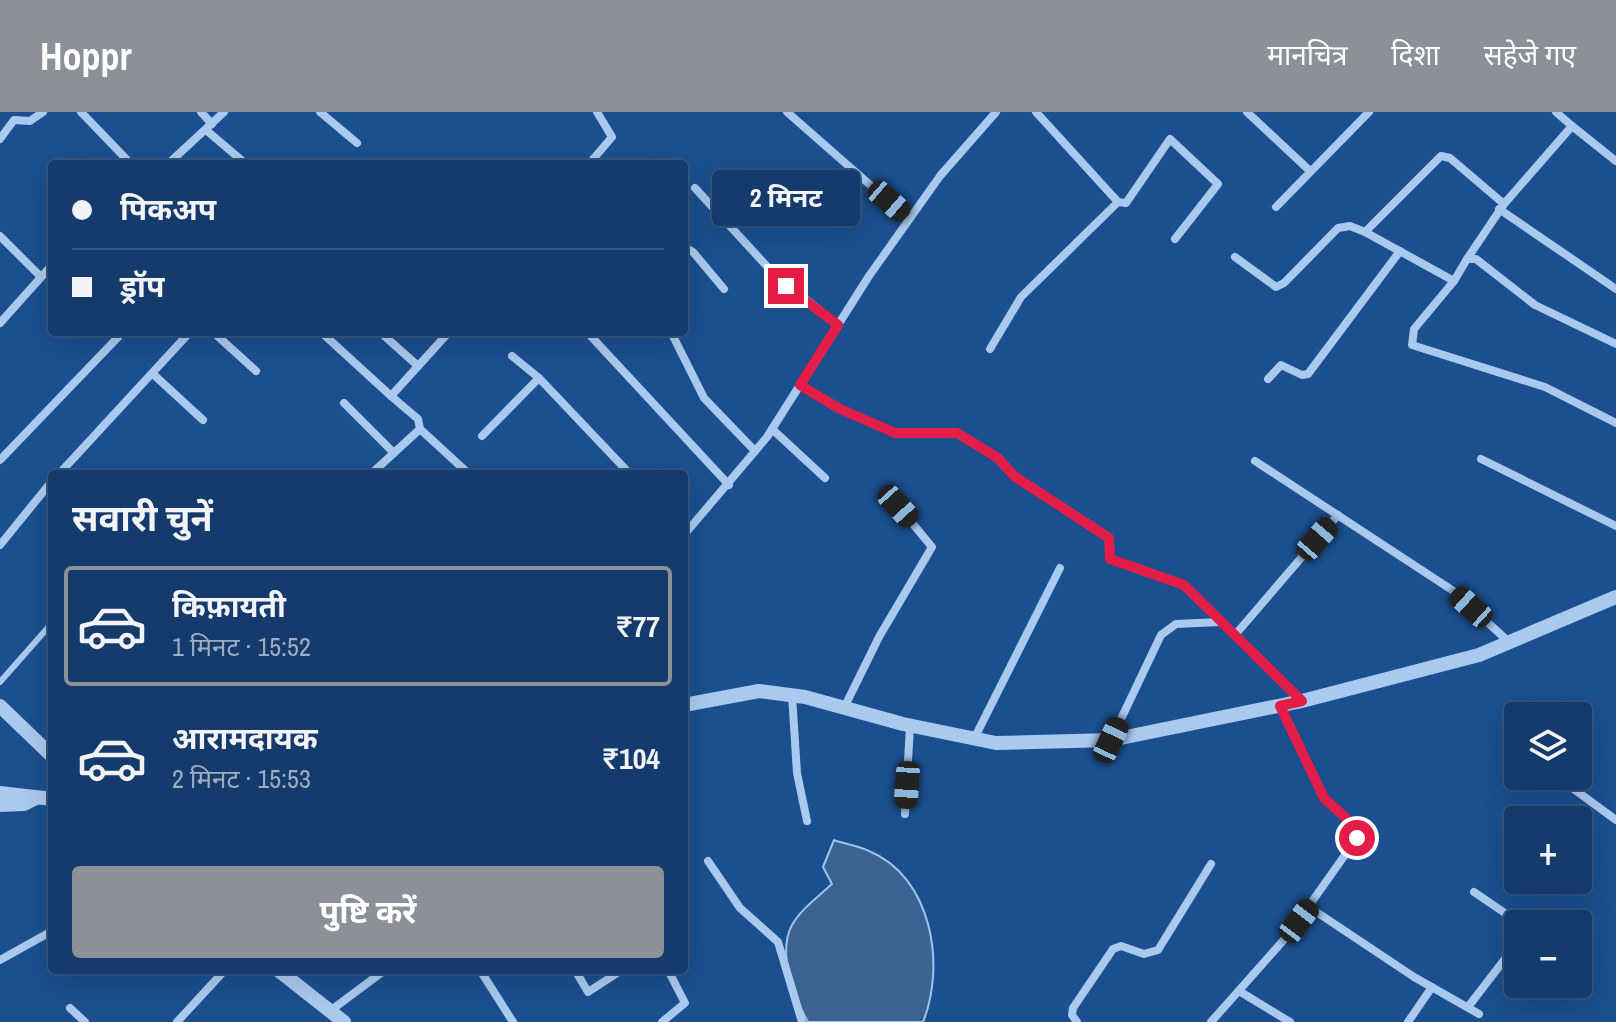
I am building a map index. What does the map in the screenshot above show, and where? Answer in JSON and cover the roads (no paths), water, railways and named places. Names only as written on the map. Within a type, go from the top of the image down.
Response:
[{"type":"street","points":[[6,112],[14,120],[30,121],[43,112]]},
{"type":"street","points":[[81,112],[127,160]]},
{"type":"street","points":[[201,112],[209,127],[242,160]]},
{"type":"street","points":[[172,160],[224,112]]},
{"type":"street","points":[[320,112],[357,143]]},
{"type":"street","points":[[592,160],[612,137],[597,112]]},
{"type":"street","points":[[787,112],[909,219]]},
{"type":"street","points":[[1036,112],[1118,202],[1126,203],[1170,139],[1218,184],[1175,239]]},
{"type":"street","points":[[1247,112],[1310,171]]},
{"type":"street","points":[[1276,207],[1369,112]]},
{"type":"street","points":[[1556,112],[1616,161]]},
{"type":"street","points":[[688,530],[729,485],[772,429],[909,219],[940,176],[994,113]]},
{"type":"street","points":[[0,139],[14,120]]},
{"type":"street","points":[[1572,126],[1502,207],[1454,281],[1414,329],[1412,345],[1545,387],[1616,423]]},
{"type":"street","points":[[1365,232],[1441,156],[1450,158],[1502,207],[1616,289]]},
{"type":"street","points":[[695,188],[786,286],[838,325]]},
{"type":"street","points":[[990,349],[1021,297],[1118,202]]},
{"type":"street","points":[[1235,257],[1276,287],[1284,283],[1338,228],[1345,226],[1365,232],[1454,281]]},
{"type":"street","points":[[0,236],[41,277]]},
{"type":"street","points":[[688,249],[724,289]]},
{"type":"street","points":[[1268,379],[1281,365],[1302,375],[1308,374],[1400,251]]},
{"type":"street","points":[[1467,259],[1486,264],[1535,305],[1616,344]]},
{"type":"street","points":[[0,323],[48,269]]},
{"type":"street","points":[[0,460],[119,336]]},
{"type":"street","points":[[63,470],[185,336]]},
{"type":"street","points":[[217,336],[256,371]]},
{"type":"street","points":[[325,336],[418,419],[420,429],[465,470]]},
{"type":"street","points":[[384,336],[418,366]]},
{"type":"street","points":[[391,396],[445,336]]},
{"type":"street","points":[[591,336],[729,485]]},
{"type":"street","points":[[673,336],[704,398],[755,451]]},
{"type":"street","points":[[512,356],[539,378],[624,470]]},
{"type":"street","points":[[153,374],[203,420]]},
{"type":"street","points":[[482,436],[539,378]]},
{"type":"street","points":[[800,385],[838,408],[895,433],[957,433],[998,458],[1014,476],[1109,538],[1110,559],[1174,579],[1302,701]]},
{"type":"street","points":[[344,403],[394,453]]},
{"type":"street","points":[[375,470],[420,429]]},
{"type":"street","points":[[772,429],[825,478]]},
{"type":"street","points":[[1481,459],[1616,526]]},
{"type":"street","points":[[1255,461],[1452,590],[1509,642]]},
{"type":"street","points":[[0,545],[48,486]]},
{"type":"street","points":[[844,708],[879,637],[932,547],[898,506]]},
{"type":"street","points":[[1235,635],[1338,515]]},
{"type":"street","points":[[974,739],[1060,568]]},
{"type":"street","points":[[688,704],[759,691],[792,695],[910,726],[996,743],[1111,740],[1302,701],[1479,655],[1616,597]]},
{"type":"street","points":[[1111,740],[1161,635],[1176,624],[1220,622]]},
{"type":"street","points":[[792,695],[797,773],[807,821]]},
{"type":"street","points":[[0,706],[48,752]]},
{"type":"street","points":[[1211,1022],[1309,907],[1357,838],[1349,821],[1324,798],[1280,706]]},
{"type":"street","points":[[905,814],[910,726]]},
{"type":"street","points":[[1575,790],[1616,820]]},
{"type":"street","points":[[0,793],[23,793],[34,799]]},
{"type":"street","points":[[0,805],[48,799]]},
{"type":"street","points":[[708,861],[740,908],[778,942],[802,1022]]},
{"type":"street","points":[[1077,1022],[1072,1015],[1073,1008],[1113,949],[1121,946],[1144,954],[1158,950],[1211,864]]},
{"type":"street","points":[[1474,892],[1504,912]]},
{"type":"street","points":[[1309,907],[1479,1014]]},
{"type":"street","points":[[0,960],[48,933]]},
{"type":"street","points":[[1468,1007],[1504,960]]},
{"type":"street","points":[[182,1020],[222,974]]},
{"type":"street","points":[[283,974],[344,1022]]},
{"type":"street","points":[[330,1011],[380,974]]},
{"type":"street","points":[[483,974],[513,1022]]},
{"type":"street","points":[[577,974],[588,992],[616,974]]},
{"type":"street","points":[[662,1022],[685,1003],[670,974]]},
{"type":"street","points":[[1408,1022],[1432,987]]},
{"type":"street","points":[[1239,991],[1290,1022]]},
{"type":"street","points":[[70,1008],[85,1022]]},
{"type":"lane","points":[[0,682],[48,628]]},
{"type":"water","points":[[834,840],[869,851],[890,863],[907,881],[920,902],[933,950],[930,999],[923,1022],[808,1022],[803,1012],[789,975],[788,936],[800,914],[832,884],[823,867]]}]
